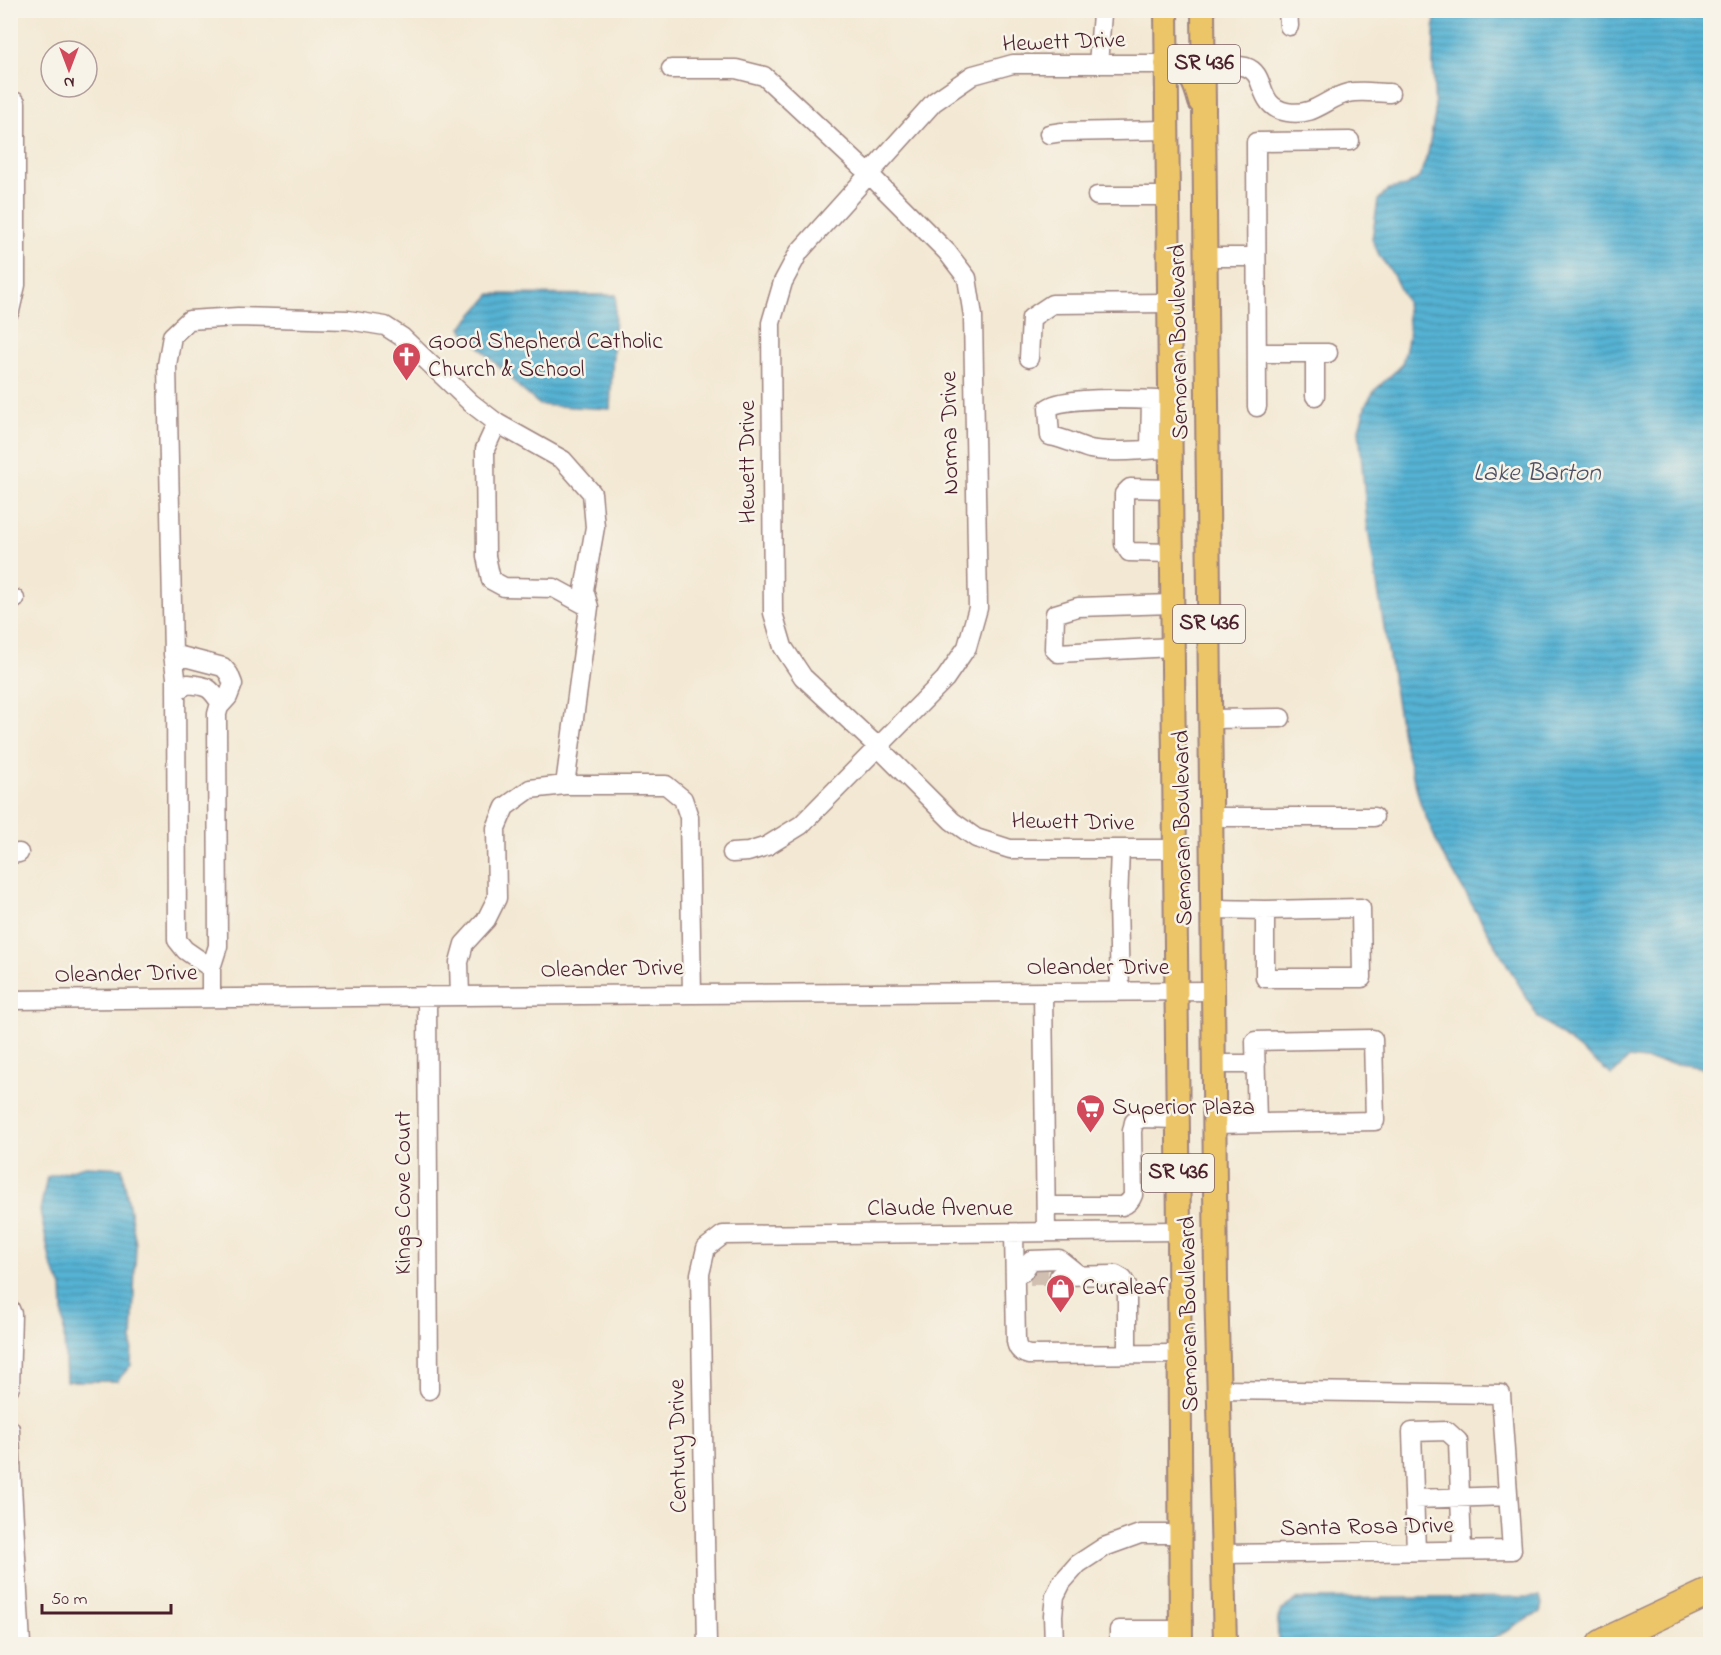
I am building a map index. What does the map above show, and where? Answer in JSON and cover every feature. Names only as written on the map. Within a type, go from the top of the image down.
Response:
[{"type":"highway","points":[[1601,1644],[1710,1592]]},
{"type":"main road","points":[[1166,10],[1176,42],[1187,57],[1204,63]]},
{"type":"main road","name":"Semoran Boulevard","points":[[1166,10],[1168,303],[1160,400],[1160,449],[1171,489],[1181,1637]]},
{"type":"main road","name":"Semoran Boulevard","points":[[1203,10],[1213,991],[1225,1644]]},
{"type":"main road","points":[[1166,64],[1185,71],[1195,85],[1204,118]]},
{"type":"street","points":[[1098,64],[1102,14]]},
{"type":"street","points":[[1204,63],[1246,67],[1258,77],[1269,104],[1289,112],[1309,111],[1350,92],[1390,93]]},
{"type":"street","name":"Hewett Drive","points":[[1166,64],[1013,64],[973,75],[934,102],[799,252],[783,282],[771,323],[773,613],[783,647],[803,677],[952,821],[976,838],[1010,849],[1174,849]]},
{"type":"street","name":"Norma Drive","points":[[671,69],[736,69],[764,76],[870,175],[947,252],[967,278],[973,316],[978,608],[967,647],[945,679],[801,825],[767,846],[748,852],[732,853]]},
{"type":"street","points":[[10,311],[16,285],[16,102]]},
{"type":"street","points":[[1049,134],[1167,130]]},
{"type":"street","points":[[1257,407],[1256,142],[1350,141]]},
{"type":"street","points":[[1097,196],[1168,196]]},
{"type":"street","points":[[1206,257],[1256,257]]},
{"type":"street","points":[[1029,358],[1031,318],[1052,304],[1168,303]]},
{"type":"street","points":[[211,969],[185,950],[177,940],[176,691],[173,654],[167,365],[172,336],[189,320],[238,317],[348,320],[385,326],[402,337],[471,403],[497,423],[563,460],[592,493],[595,527],[565,785]]},
{"type":"street","points":[[1257,353],[1321,353],[1316,396]]},
{"type":"street","points":[[1160,400],[1100,399],[1055,404],[1048,408],[1050,436],[1105,451],[1160,449]]},
{"type":"street","points":[[497,423],[485,449],[486,556],[491,580],[504,587],[554,588],[586,598]]},
{"type":"street","points":[[1171,489],[1130,488],[1124,494],[1124,544],[1129,552],[1171,553]]},
{"type":"street","points":[[1172,604],[1078,607],[1055,614],[1054,649],[1058,653],[1172,647]]},
{"type":"street","points":[[173,654],[223,667],[233,684],[228,697],[216,714],[218,946],[211,969],[211,998]]},
{"type":"street","points":[[176,691],[188,684],[205,686],[213,691],[221,704]]},
{"type":"street","points":[[1210,719],[1281,718]]},
{"type":"street","points":[[460,996],[459,962],[464,944],[486,920],[497,898],[496,828],[505,807],[530,789],[565,785],[666,785],[683,799],[689,817],[692,994]]},
{"type":"street","points":[[1211,817],[1374,817]]},
{"type":"street","points":[[1120,849],[1118,902],[1120,992]]},
{"type":"street","points":[[1212,909],[1361,908],[1362,978],[1265,978],[1265,910]]},
{"type":"street","name":"Oleander Drive","points":[[10,1000],[1213,991]]},
{"type":"street","points":[[1043,992],[1046,1232]]},
{"type":"street","name":"Kings Cove Court","points":[[427,996],[429,1390]]},
{"type":"street","points":[[1215,1124],[1257,1124],[1375,1121],[1373,1039],[1255,1041],[1257,1124]]},
{"type":"street","points":[[1214,1065],[1256,1064]]},
{"type":"street","points":[[1046,1206],[1126,1205],[1132,1200],[1133,1195],[1132,1131],[1134,1122],[1142,1118],[1177,1119]]},
{"type":"street","name":"Claude Avenue","points":[[706,1248],[723,1235],[1179,1231]]},
{"type":"street","points":[[1014,1233],[1023,1273],[1016,1341],[1024,1354],[1179,1354]]},
{"type":"street","name":"Century Drive","points":[[706,1248],[700,1274],[707,1644]]},
{"type":"street","points":[[1023,1273],[1031,1260],[1059,1259],[1079,1275]]},
{"type":"street","points":[[1059,1276],[1116,1275],[1123,1279],[1127,1286],[1127,1354]]},
{"type":"street","points":[[10,1309],[12,1314],[10,1387]]},
{"type":"street","points":[[1219,1390],[1501,1394],[1508,1496],[1414,1499]]},
{"type":"street","points":[[10,1429],[21,1644]]},
{"type":"street","points":[[1416,1551],[1412,1432],[1435,1431],[1447,1431],[1458,1441],[1462,1550]]},
{"type":"street","name":"Santa Rosa Drive","points":[[1222,1554],[1512,1550],[1508,1496]]},
{"type":"street","points":[[1054,1644],[1055,1596],[1062,1582],[1078,1564],[1104,1547],[1140,1534],[1180,1534]]},
{"type":"street","points":[[1119,1644],[1119,1630],[1181,1637]]},
{"type":"water","name":"Lake Barton","points":[[1435,11],[1710,11],[1710,1076],[1701,1067],[1629,1058],[1612,1075],[1538,1017],[1441,852],[1421,805],[1402,736],[1367,523],[1359,429],[1366,404],[1375,390],[1402,365],[1409,335],[1406,301],[1372,239],[1378,200],[1389,189],[1406,186],[1419,178],[1428,153],[1435,114],[1433,64]]},
{"type":"water","points":[[491,294],[616,295],[610,409],[540,405],[520,388],[461,328]]},
{"type":"water","points":[[85,1166],[122,1168],[136,1244],[131,1365],[117,1381],[66,1381],[62,1288],[51,1264],[40,1211],[47,1177]]},
{"type":"water","points":[[1540,1597],[1542,1604],[1540,1612],[1484,1644],[1278,1644],[1279,1616],[1285,1608],[1299,1599]]},
{"type":"tunnel","points":[[1030,1276],[1059,1276]]},
{"type":"place","name":"Good Shepherd Catholic Church & School","points":[[407,382]]},
{"type":"place","name":"Superior Plaza","points":[[1091,1134]]},
{"type":"place","name":"Curaleaf","points":[[1061,1314]]}]
